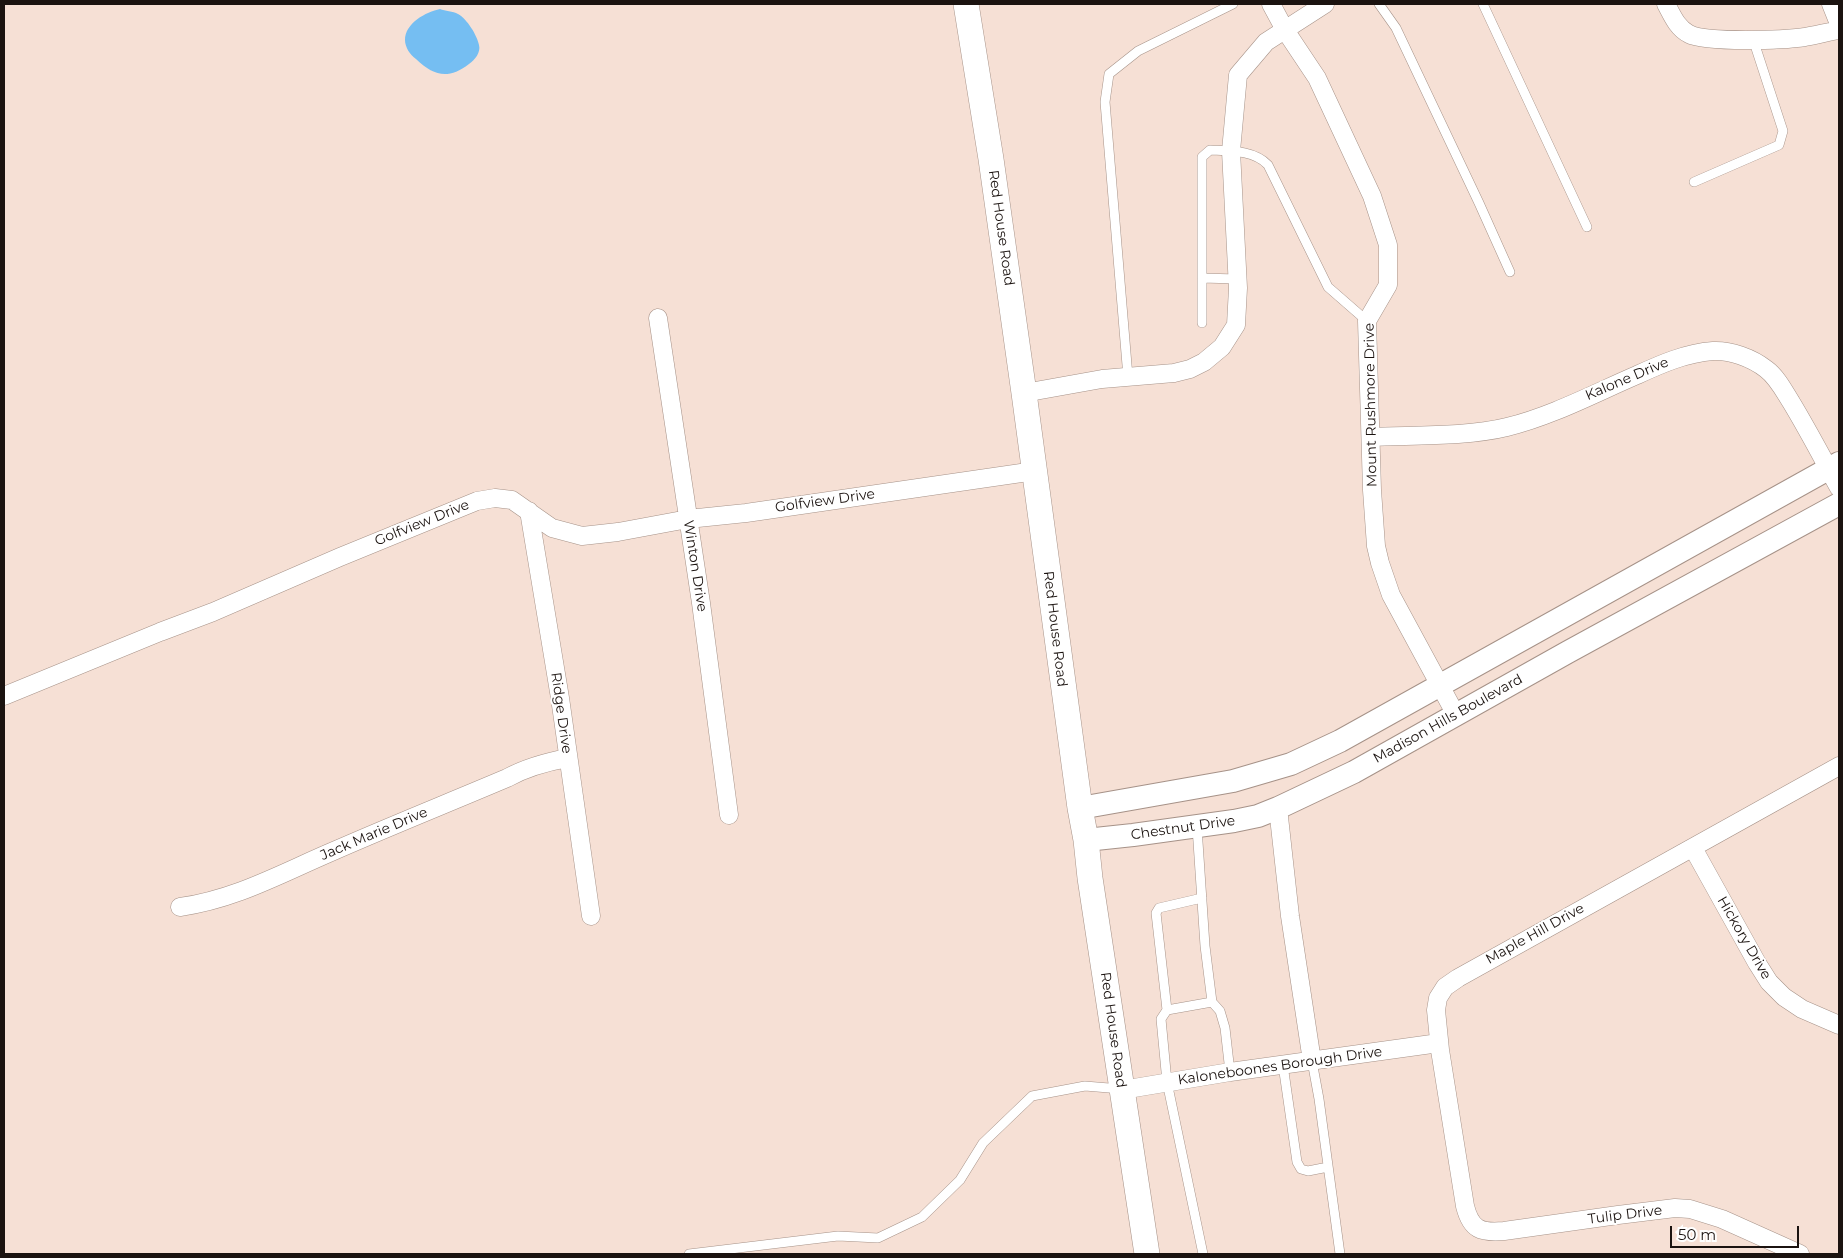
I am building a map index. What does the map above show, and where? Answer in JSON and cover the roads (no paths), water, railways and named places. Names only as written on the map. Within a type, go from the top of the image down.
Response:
[{"type":"main road","name":"Red House Road","points":[[966,4],[991,159],[1080,808],[1147,1254]]},
{"type":"street","name":"Mount Rushmore Drive","points":[[1271,4],[1284,30],[1317,78],[1372,196],[1388,244],[1388,285],[1367,321],[1374,527],[1384,580],[1394,602],[1448,700]]},
{"type":"street","points":[[1024,393],[1102,379],[1148,376],[1190,369],[1204,362],[1222,347],[1236,325],[1237,279],[1231,151],[1238,75],[1266,42],[1325,4]]},
{"type":"street","points":[[1666,4],[1677,24],[1691,35],[1727,40],[1804,37],[1839,30]]},
{"type":"street","points":[[1831,4],[1839,24]]},
{"type":"street","name":"Winton Drive","points":[[658,318],[701,603],[729,815]]},
{"type":"street","name":"Kalone Drive","points":[[1371,437],[1482,431],[1506,427],[1552,411],[1660,364],[1714,351],[1732,353],[1766,369],[1777,380],[1836,473]]},
{"type":"street","name":"Golfview Drive","points":[[4,696],[213,612],[477,501],[495,498],[512,500],[552,528],[582,536],[627,531],[688,519],[746,513],[1035,471]]},
{"type":"street","name":"Madison Hills Boulevard","points":[[1278,808],[1338,780],[1448,700],[1836,473]]},
{"type":"street","name":"Madison Hills Boulevard","points":[[1080,808],[1233,781],[1273,771],[1308,757],[1340,741],[1448,700],[1839,504]]},
{"type":"street","name":"Ridge Drive","points":[[529,511],[591,916]]},
{"type":"street","name":"Jack Marie Drive","points":[[180,907],[204,904],[246,891],[328,853],[534,765],[568,758]]},
{"type":"street","name":"Maple Hill Drive","points":[[1473,1225],[1466,1211],[1459,1176],[1439,1043],[1436,1010],[1438,998],[1445,987],[1500,953],[1839,766]]},
{"type":"street","points":[[1278,808],[1290,916],[1312,1061]]},
{"type":"street","name":"Chestnut Drive","points":[[1086,840],[1197,827],[1258,816],[1278,808]]},
{"type":"street","name":"Hickory Drive","points":[[1692,848],[1769,982],[1784,997],[1802,1009],[1839,1026]]},
{"type":"street","name":"Kaloneboones Borough Drive","points":[[1122,1090],[1230,1072],[1439,1043]]},
{"type":"street","name":"Tulip Drive","points":[[1473,1225],[1490,1232],[1504,1231],[1618,1215],[1690,1208],[1722,1219],[1800,1254]]},
{"type":"lane","points":[[1128,377],[1105,102],[1109,74],[1138,51],[1233,4]]},
{"type":"lane","points":[[1379,4],[1396,28],[1510,272]]},
{"type":"lane","points":[[1483,4],[1587,228]]},
{"type":"lane","points":[[1694,182],[1779,145],[1782,138],[1783,132],[1753,39]]},
{"type":"lane","points":[[1202,323],[1202,157],[1210,150],[1231,151],[1261,157],[1268,165],[1328,287],[1367,321]]},
{"type":"lane","points":[[1202,278],[1237,279]]},
{"type":"lane","points":[[1197,827],[1212,1002],[1220,1011],[1225,1028],[1230,1072]]},
{"type":"lane","points":[[1167,1010],[1156,913],[1159,908],[1202,898]]},
{"type":"lane","points":[[1203,1254],[1167,1082],[1161,1018],[1167,1010],[1212,1002]]},
{"type":"lane","points":[[1312,1061],[1340,1254]]},
{"type":"lane","points":[[1283,1065],[1297,1162],[1301,1169],[1308,1171],[1328,1167]]},
{"type":"lane","points":[[689,1254],[838,1236],[878,1238],[922,1217],[960,1180],[983,1143],[1032,1096],[1085,1086],[1122,1090]]},
{"type":"water","points":[[440,9],[456,13],[468,23],[478,41],[479,48],[477,56],[471,62],[461,69],[448,74],[435,72],[423,65],[410,53],[405,43],[408,28],[417,19]]}]
